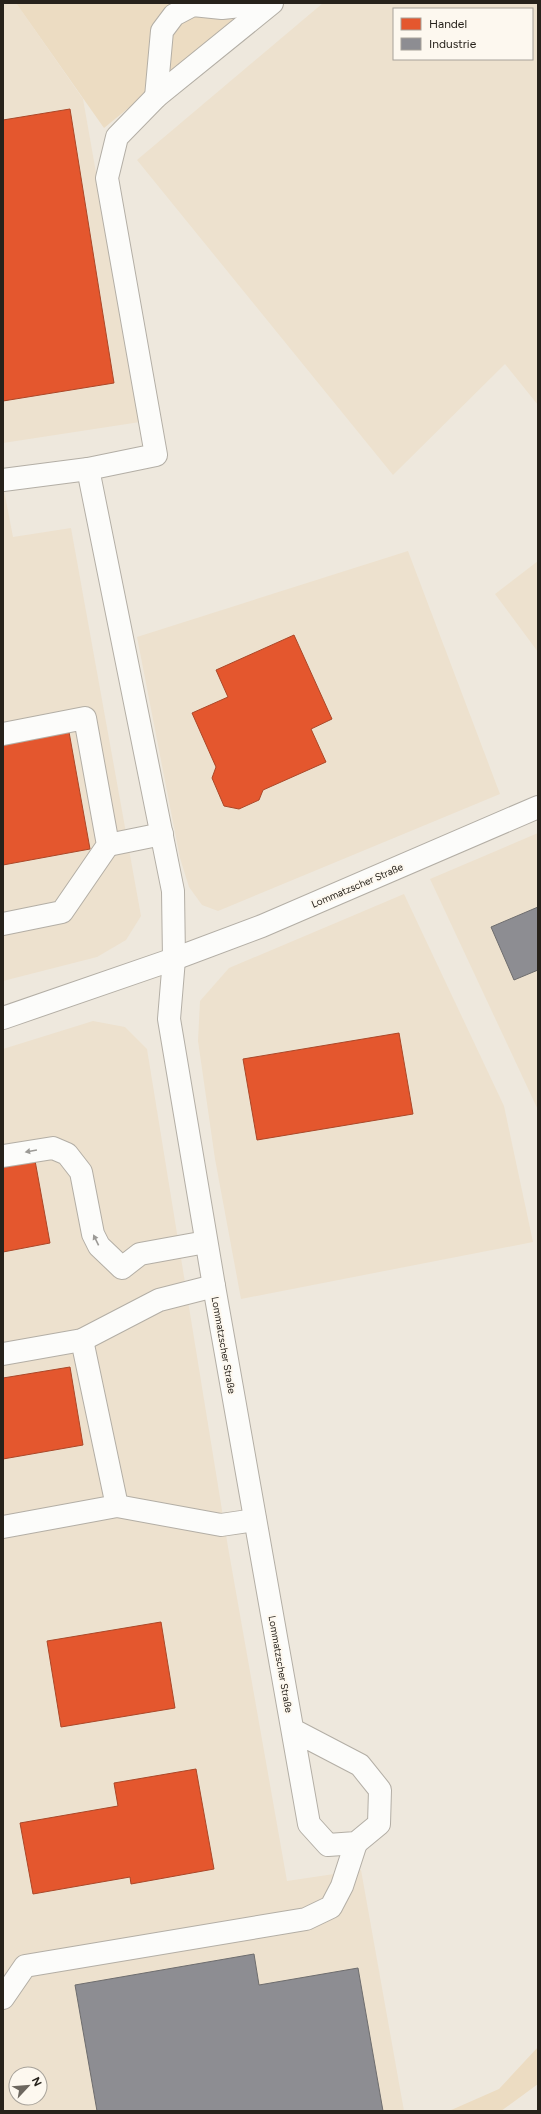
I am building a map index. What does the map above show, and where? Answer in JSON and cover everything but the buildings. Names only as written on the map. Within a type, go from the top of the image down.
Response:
[{"type":"street","points":[[156,97],[162,31],[174,15],[193,6],[222,8],[271,3]]},
{"type":"street","points":[[3,480],[88,469],[156,455],[107,178],[117,137],[156,97],[271,3]]},
{"type":"street","points":[[88,469],[173,890],[174,959]]},
{"type":"street","points":[[3,734],[85,718],[108,845]]},
{"type":"street","name":"Lommatzscher Straße","points":[[3,1018],[174,959],[269,923],[538,808]]},
{"type":"street","points":[[3,924],[62,912],[108,845],[162,834]]},
{"type":"street","name":"Lommatzscher Straße","points":[[174,959],[169,1019],[206,1242],[309,1824],[328,1845],[356,1843]]},
{"type":"street","points":[[3,1156],[53,1148],[67,1154],[81,1172],[93,1234],[99,1246],[122,1268],[140,1254],[206,1242]]},
{"type":"street","points":[[3,1354],[82,1340],[159,1300],[214,1286]]},
{"type":"street","points":[[82,1340],[117,1506]]},
{"type":"street","points":[[3,1527],[117,1506],[221,1525],[255,1520]]},
{"type":"street","points":[[3,1998],[24,1966],[306,1919],[331,1907],[342,1886],[356,1843],[379,1824],[380,1790],[360,1765],[293,1730]]},
{"type":"shaded area","points":[[3,3],[16,3],[83,99],[140,422],[3,443]]},
{"type":"shaded area","points":[[16,3],[257,3],[104,128]]},
{"type":"shaded area","points":[[323,3],[538,3],[538,405],[505,364],[393,475],[137,160]]},
{"type":"shaded area","points":[[3,485],[13,537],[71,528],[141,916],[126,940],[97,957],[3,981]]},
{"type":"shaded area","points":[[408,551],[500,794],[218,911],[202,905],[189,887],[180,858],[137,637]]},
{"type":"shaded area","points":[[538,561],[538,652],[495,594]]},
{"type":"shaded area","points":[[538,833],[538,1110],[430,879]]},
{"type":"shaded area","points":[[404,894],[504,1106],[533,1242],[241,1299],[215,1159],[198,1041],[200,1001],[229,968]]},
{"type":"shaded area","points":[[93,1021],[125,1027],[147,1049],[228,1547],[287,1881],[361,1870],[404,2111],[3,2111],[3,1049]]},
{"type":"shaded area","points":[[538,2047],[538,2084],[501,2111],[449,2111],[499,2089]]}]
